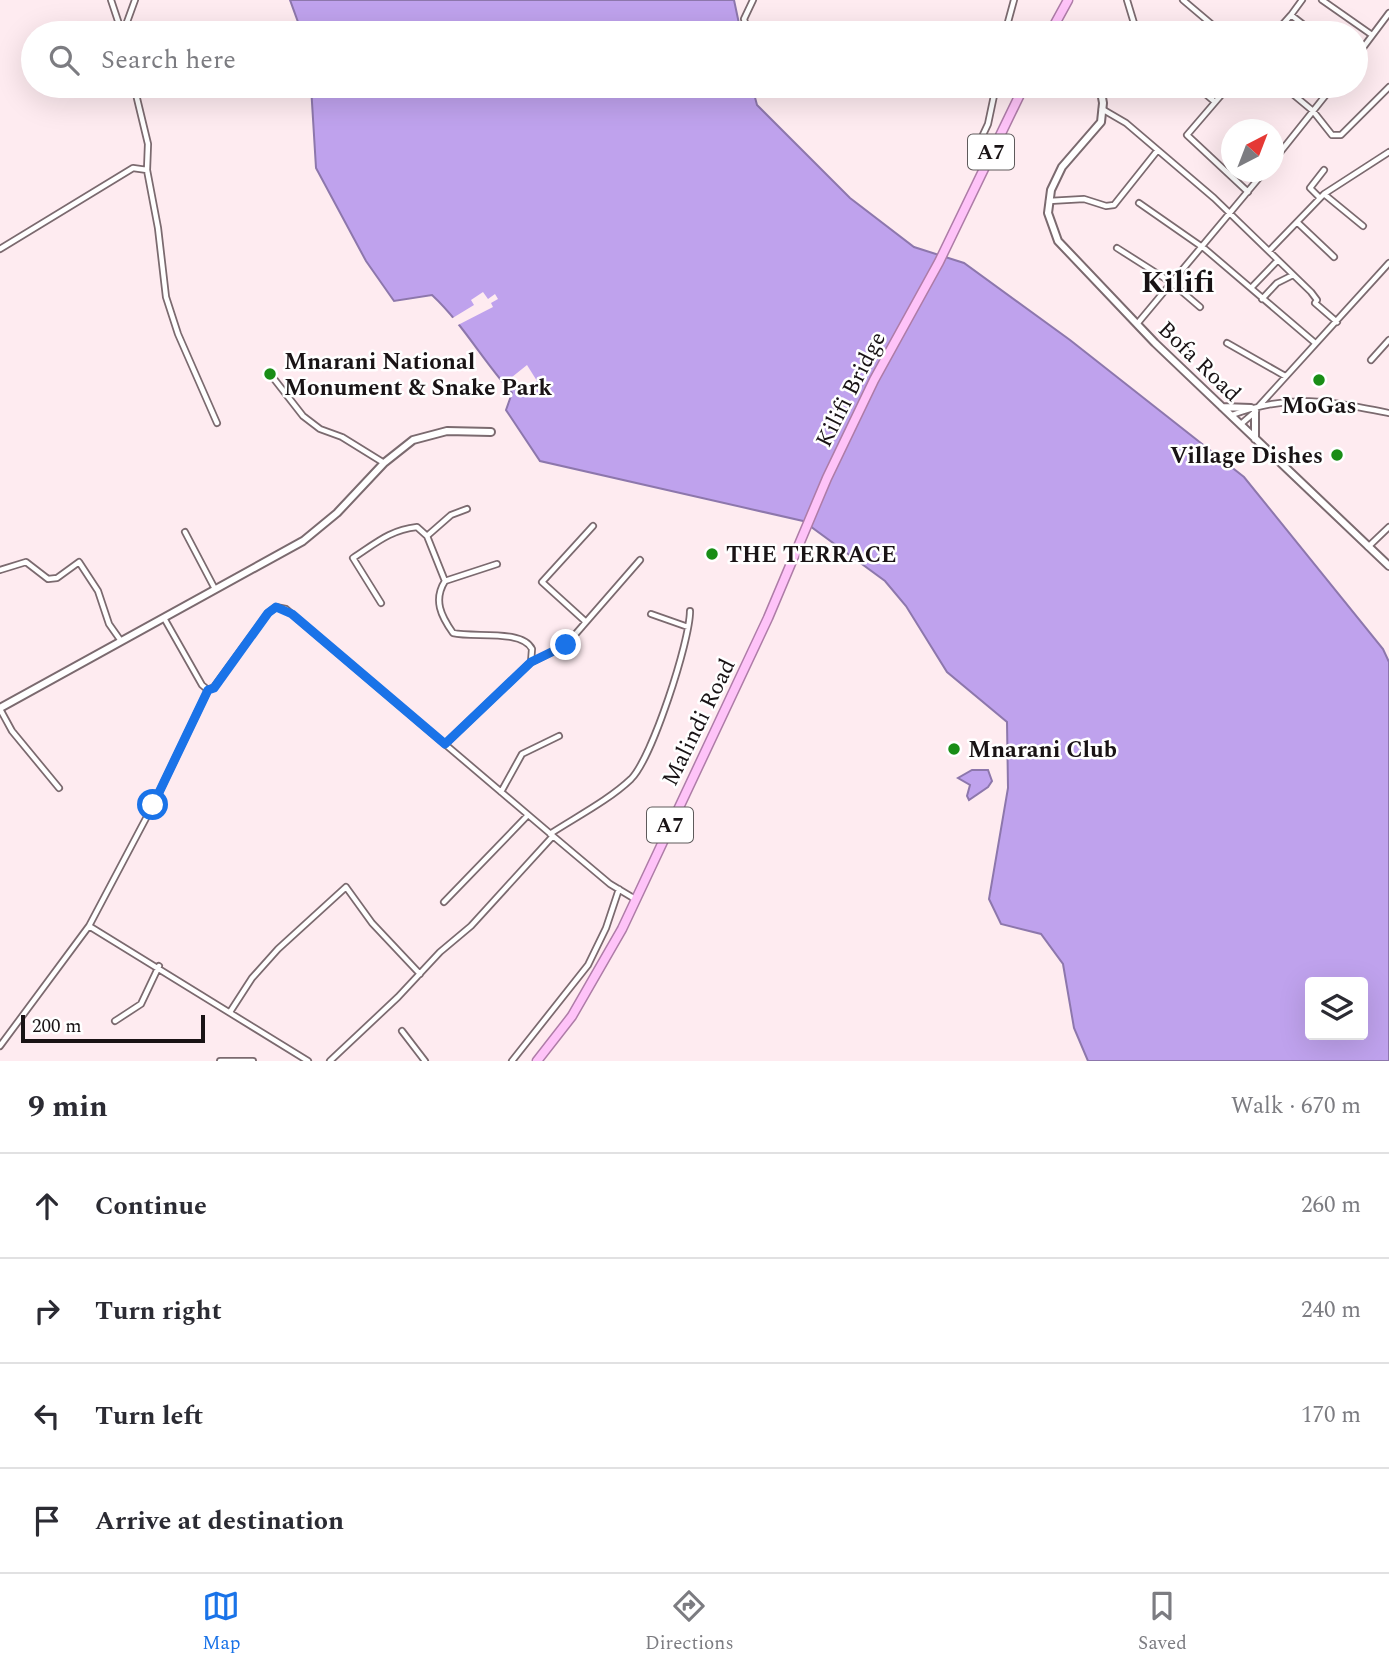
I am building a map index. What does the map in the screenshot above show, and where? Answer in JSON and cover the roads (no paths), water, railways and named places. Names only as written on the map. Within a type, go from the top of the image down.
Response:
[{"type":"highway","points":[[1057,21],[1068,0]]},
{"type":"highway","name":"A7","points":[[986,161],[1018,98]]},
{"type":"highway","name":"Kilifi Bridge","points":[[785,580],[827,478],[874,380],[939,262],[986,161]]},
{"type":"highway","name":"Malindi Road","points":[[537,1061],[572,1016],[622,929],[785,580]]},
{"type":"street","points":[[111,0],[116,21]]},
{"type":"street","points":[[127,21],[135,0]]},
{"type":"street","points":[[745,21],[752,0]]},
{"type":"street","points":[[1008,21],[1014,0]]},
{"type":"street","points":[[1128,0],[1134,21]]},
{"type":"street","points":[[1183,0],[1208,21]]},
{"type":"street","points":[[1286,21],[1302,0]]},
{"type":"street","points":[[1322,0],[1352,21]]},
{"type":"street","points":[[1368,40],[1389,13]]},
{"type":"street","points":[[1291,15],[1299,21]]},
{"type":"street","points":[[1368,32],[1372,35]]},
{"type":"street","points":[[1297,98],[1313,111],[1332,135],[1341,135],[1389,87]]},
{"type":"street","points":[[137,98],[148,144],[147,170],[156,215],[166,297],[178,334],[216,423]]},
{"type":"street","points":[[986,161],[973,156],[988,124],[993,98]]},
{"type":"street","points":[[1101,98],[1102,109],[1097,129],[1057,175],[1049,201],[1084,200],[1106,206],[1114,205],[1157,151]]},
{"type":"street","points":[[1210,98],[1215,102]]},
{"type":"street","points":[[1218,98],[1188,136],[1248,192]]},
{"type":"street","points":[[1284,147],[1324,98]]},
{"type":"street","points":[[1102,109],[1126,123],[1230,212],[1316,297],[1315,303],[1336,322]]},
{"type":"street","points":[[1268,251],[1324,194],[1389,152]]},
{"type":"street","points":[[0,249],[133,168],[147,170]]},
{"type":"street","points":[[1320,198],[1310,188],[1324,170]]},
{"type":"street","points":[[1136,324],[1256,182]]},
{"type":"street","points":[[1324,194],[1363,226]]},
{"type":"street","name":"Bofa Road","points":[[1049,201],[1048,213],[1058,241],[1136,324],[1367,548],[1389,566]]},
{"type":"street","points":[[1139,203],[1200,247],[1314,342]]},
{"type":"street","points":[[1297,222],[1334,257]]},
{"type":"street","points":[[1117,248],[1172,283],[1200,307]]},
{"type":"street","points":[[1251,288],[1278,260]]},
{"type":"street","points":[[1241,424],[1389,263]]},
{"type":"street","points":[[1262,299],[1277,283],[1293,275]]},
{"type":"street","points":[[1371,360],[1389,340]]},
{"type":"street","points":[[1227,343],[1285,376]]},
{"type":"street","points":[[271,375],[303,416],[320,429],[342,437],[384,463]]},
{"type":"street","points":[[1222,407],[1258,407],[1320,400],[1389,413]]},
{"type":"street","points":[[1232,415],[1258,407]]},
{"type":"street","points":[[1255,439],[1258,407]]},
{"type":"street","points":[[59,788],[12,731],[0,709],[303,541],[337,513],[401,447],[425,435],[460,429],[491,432]]},
{"type":"street","points":[[427,536],[451,515],[467,509]]},
{"type":"street","points":[[586,622],[542,582],[593,526]]},
{"type":"street","points":[[381,603],[353,558],[379,538],[398,529],[417,527],[427,536],[445,581]]},
{"type":"street","points":[[1367,548],[1389,527]]},
{"type":"street","points":[[185,532],[216,590]]},
{"type":"street","points":[[445,744],[531,662],[566,645],[640,561]]},
{"type":"street","points":[[0,570],[26,562],[48,579],[57,578],[79,562],[98,591],[109,624],[122,642]]},
{"type":"street","points":[[497,564],[445,581],[441,587],[439,610],[453,632],[468,637],[511,636],[525,640],[532,649],[531,662]]},
{"type":"street","points":[[0,1046],[89,926],[159,793],[208,690],[214,688],[268,613],[280,607],[292,614],[552,835],[635,899]]},
{"type":"street","points":[[330,1061],[479,918],[552,835],[632,778],[646,755],[673,681],[690,611]]},
{"type":"street","points":[[651,614],[688,627]]},
{"type":"street","points":[[164,618],[198,679],[208,690]]},
{"type":"street","points":[[501,792],[522,754],[559,736]]},
{"type":"street","points":[[444,902],[528,815]]},
{"type":"street","points":[[230,1012],[252,978],[278,949],[346,887],[372,923],[420,974]]},
{"type":"street","points":[[512,1061],[588,965],[606,928],[619,889]]},
{"type":"street","points":[[89,926],[159,966],[308,1061]]},
{"type":"street","points":[[115,1021],[141,1004],[159,966]]},
{"type":"street","points":[[402,1031],[425,1061]]},
{"type":"street","points":[[220,1061],[253,1061]]},
{"type":"place","name":"Mnarani National Monument & Snake Park","points":[[270,374]]},
{"type":"place","name":"MoGas","points":[[1319,380]]},
{"type":"place","name":"Village Dishes","points":[[1337,455]]},
{"type":"place","name":"THE TERRACE","points":[[712,554]]},
{"type":"place","name":"Mnarani Club","points":[[954,749]]},
{"type":"district","name":"Kilifi","points":[[1178,282]]}]
